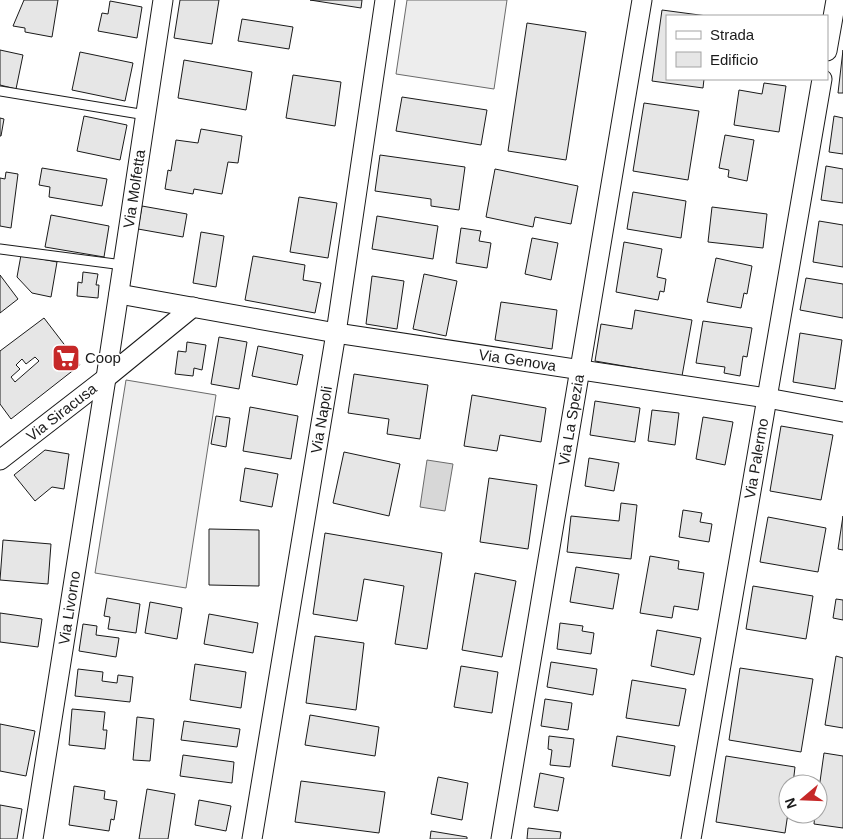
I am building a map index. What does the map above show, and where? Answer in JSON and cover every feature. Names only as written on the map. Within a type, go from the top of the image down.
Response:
[{"type":"street","name":"Via Molfetta","points":[[106,378],[163,0]]},
{"type":"street","name":"Via Napoli","points":[[252,839],[336,333],[385,0]]},
{"type":"street","name":"Via La Spezia","points":[[501,839],[642,0]]},
{"type":"street","points":[[828,44],[834,1]]},
{"type":"street","name":"Via Palermo","points":[[691,839],[822,80]]},
{"type":"street","name":"Via Genova","points":[[119,294],[336,333],[767,398],[843,412]]},
{"type":"street","name":"Via Siracusa","points":[[3,451],[106,378],[193,307]]},
{"type":"street","name":"Via Livorno","points":[[33,839],[106,378]]},
{"type":"lane","points":[[0,91],[146,115]]},
{"type":"lane","points":[[0,249],[123,265]]},
{"type":"shaded area","points":[[407,0],[507,0],[494,89],[396,74]]},
{"type":"shaded area","points":[[126,380],[216,395],[186,588],[95,573]]},
{"type":"shaded area","points":[[427,460],[453,464],[445,511],[420,507]]},
{"type":"building","points":[[24,0],[58,0],[52,37],[25,32],[25,28],[13,26]]},
{"type":"building","points":[[180,0],[219,0],[212,44],[174,38]]},
{"type":"building","points":[[310,0],[362,0],[361,8]]},
{"type":"building","points":[[110,1],[142,7],[137,38],[98,31],[102,13],[108,14]]},
{"type":"building","points":[[662,10],[700,15],[666,15],[666,80],[704,80],[703,88],[652,81]]},
{"type":"building","points":[[242,19],[293,27],[289,49],[238,41]]},
{"type":"building","points":[[527,23],[586,32],[566,160],[508,151]]},
{"type":"building","points":[[0,50],[23,55],[16,89],[0,85]]},
{"type":"building","points":[[843,50],[843,93],[838,93]]},
{"type":"building","points":[[80,52],[133,63],[125,101],[72,90]]},
{"type":"building","points":[[184,60],[252,72],[246,110],[178,98]]},
{"type":"building","points":[[293,75],[341,82],[335,126],[286,118]]},
{"type":"building","points":[[764,83],[786,86],[779,132],[734,125],[739,90],[762,94]]},
{"type":"building","points":[[402,97],[487,110],[481,145],[396,131]]},
{"type":"building","points":[[644,103],[699,111],[688,180],[633,171]]},
{"type":"building","points":[[84,116],[127,125],[120,160],[77,151]]},
{"type":"building","points":[[834,116],[843,118],[843,154],[829,152]]},
{"type":"building","points":[[0,118],[4,119],[1,136],[0,136]]},
{"type":"building","points":[[201,129],[242,136],[238,163],[228,162],[222,194],[194,189],[193,194],[165,189],[168,170],[171,171],[176,140],[198,143]]},
{"type":"building","points":[[725,135],[754,140],[747,181],[728,177],[729,170],[719,168]]},
{"type":"building","points":[[380,155],[465,167],[459,210],[431,206],[431,199],[375,191]]},
{"type":"building","points":[[826,166],[843,169],[843,203],[821,200]]},
{"type":"building","points":[[42,168],[107,179],[102,206],[49,197],[50,187],[39,185]]},
{"type":"building","points":[[495,169],[578,186],[571,224],[535,217],[533,227],[486,217]]},
{"type":"building","points":[[6,172],[18,174],[11,228],[0,226],[0,178],[5,179]]},
{"type":"building","points":[[633,192],[686,201],[681,238],[627,229]]},
{"type":"building","points":[[299,197],[337,203],[328,258],[290,252]]},
{"type":"building","points":[[142,206],[187,214],[183,237],[138,229]]},
{"type":"building","points":[[712,207],[767,214],[763,248],[708,242]]},
{"type":"building","points":[[51,215],[109,226],[104,257],[45,247]]},
{"type":"building","points":[[377,216],[438,226],[433,259],[372,249]]},
{"type":"building","points":[[819,221],[843,225],[843,267],[813,262]]},
{"type":"building","points":[[461,228],[481,231],[479,241],[491,243],[487,268],[456,263]]},
{"type":"building","points":[[201,232],[224,236],[216,287],[193,283]]},
{"type":"building","points":[[532,238],[558,243],[551,280],[525,274]]},
{"type":"building","points":[[624,242],[662,249],[657,277],[666,279],[664,292],[660,291],[658,300],[616,292]]},
{"type":"building","points":[[21,255],[57,262],[51,297],[32,293],[17,277]]},
{"type":"building","points":[[253,256],[305,265],[303,280],[321,283],[315,313],[245,300]]},
{"type":"building","points":[[716,258],[752,266],[747,294],[744,293],[741,308],[707,302]]},
{"type":"building","points":[[83,272],[98,274],[96,285],[99,285],[98,298],[77,296],[78,282],[82,283]]},
{"type":"building","points":[[424,274],[457,281],[446,336],[413,329]]},
{"type":"building","points":[[0,275],[18,299],[0,313]]},
{"type":"building","points":[[372,276],[404,281],[397,329],[366,324]]},
{"type":"building","points":[[806,278],[843,284],[843,318],[800,310]]},
{"type":"building","points":[[501,302],[557,310],[552,349],[495,340]]},
{"type":"building","points":[[635,310],[692,320],[682,376],[595,361],[601,324],[632,329]]},
{"type":"building","points":[[44,318],[80,365],[11,419],[0,404],[0,351]],"holes":[[[35,357],[39,361],[15,382],[11,377],[20,369],[16,365],[22,359],[26,364]]]},
{"type":"building","points":[[703,321],[752,328],[747,357],[743,356],[740,376],[724,373],[725,367],[696,363]]},
{"type":"building","points":[[800,333],[842,340],[835,389],[793,382]]},
{"type":"building","points":[[219,337],[247,342],[239,389],[211,384]]},
{"type":"building","points":[[187,342],[206,345],[202,370],[194,368],[193,376],[175,374],[178,351],[186,352]]},
{"type":"building","points":[[258,346],[303,355],[297,385],[252,376]]},
{"type":"building","points":[[354,374],[428,385],[420,439],[387,434],[389,419],[348,413]]},
{"type":"building","points":[[472,395],[546,408],[541,442],[500,435],[497,451],[464,446]]},
{"type":"building","points":[[595,401],[640,408],[635,442],[590,435]]},
{"type":"building","points":[[250,407],[298,416],[291,459],[243,451]]},
{"type":"building","points":[[652,410],[679,413],[675,445],[648,441]]},
{"type":"building","points":[[216,416],[230,418],[226,447],[211,444]]},
{"type":"building","points":[[703,417],[733,422],[725,465],[696,459]]},
{"type":"building","points":[[781,426],[833,435],[821,500],[770,491]]},
{"type":"building","points":[[45,450],[69,454],[64,489],[52,487],[35,501],[14,475]]},
{"type":"building","points":[[344,452],[400,464],[389,516],[333,503]]},
{"type":"building","points":[[589,458],[619,463],[614,491],[585,486]]},
{"type":"building","points":[[245,468],[278,474],[272,507],[240,501]]},
{"type":"building","points":[[489,478],[537,485],[528,549],[480,542]]},
{"type":"building","points":[[621,503],[637,505],[631,559],[567,552],[571,516],[619,521]]},
{"type":"building","points":[[683,510],[702,513],[700,522],[712,524],[709,542],[679,537]]},
{"type":"building","points":[[843,516],[843,550],[838,549]]},
{"type":"building","points":[[768,517],[826,528],[818,572],[760,562]]},
{"type":"building","points":[[209,529],[259,530],[259,586],[209,585]]},
{"type":"building","points":[[325,533],[442,553],[427,649],[395,644],[404,586],[364,579],[357,621],[313,614]]},
{"type":"building","points":[[3,540],[51,544],[48,584],[0,580]]},
{"type":"building","points":[[650,556],[679,561],[678,569],[704,573],[698,610],[674,606],[672,618],[640,613]]},
{"type":"building","points":[[576,567],[619,574],[613,609],[570,602]]},
{"type":"building","points":[[475,573],[516,581],[502,657],[462,650]]},
{"type":"building","points":[[753,586],[813,596],[806,639],[746,629]]},
{"type":"building","points":[[107,598],[140,604],[136,633],[108,629],[110,617],[104,616]]},
{"type":"building","points":[[836,599],[843,600],[843,620],[833,618]]},
{"type":"building","points":[[150,602],[182,608],[177,639],[145,633]]},
{"type":"building","points":[[0,613],[42,619],[38,647],[0,642]]},
{"type":"building","points":[[209,614],[258,623],[253,653],[204,644]]},
{"type":"building","points":[[560,623],[583,626],[582,631],[594,633],[591,654],[557,649]]},
{"type":"building","points":[[83,624],[97,626],[96,635],[119,638],[116,657],[79,651]]},
{"type":"building","points":[[657,630],[701,638],[694,675],[651,666]]},
{"type":"building","points":[[315,636],[364,643],[356,710],[306,703]]},
{"type":"building","points":[[836,656],[843,658],[843,728],[825,725]]},
{"type":"building","points":[[551,662],[597,669],[593,695],[547,687]]},
{"type":"building","points":[[195,664],[246,672],[241,708],[190,700]]},
{"type":"building","points":[[461,666],[498,672],[492,713],[454,707]]},
{"type":"building","points":[[740,668],[813,679],[801,752],[729,740]]},
{"type":"building","points":[[78,669],[103,672],[102,681],[117,683],[118,675],[133,677],[130,702],[75,696]]},
{"type":"building","points":[[632,680],[686,689],[679,726],[626,718]]},
{"type":"building","points":[[545,699],[572,703],[568,730],[541,726]]},
{"type":"building","points":[[72,709],[105,712],[103,730],[107,730],[105,749],[69,745]]},
{"type":"building","points":[[310,715],[379,727],[375,756],[305,745]]},
{"type":"building","points":[[137,717],[154,719],[150,761],[133,760]]},
{"type":"building","points":[[184,721],[240,729],[237,747],[181,740]]},
{"type":"building","points":[[0,724],[35,731],[26,776],[0,771]]},
{"type":"building","points":[[549,736],[574,739],[570,767],[550,765],[552,750],[548,749]]},
{"type":"building","points":[[617,736],[675,746],[670,776],[612,766]]},
{"type":"building","points":[[824,753],[843,756],[843,828],[814,824],[828,824],[828,774],[821,774]]},
{"type":"building","points":[[183,755],[234,762],[232,783],[180,776]]},
{"type":"building","points":[[726,756],[795,767],[794,774],[778,774],[778,824],[786,824],[785,833],[716,822]]},
{"type":"building","points":[[540,773],[564,778],[558,811],[534,807]]},
{"type":"building","points":[[438,777],[468,783],[462,820],[431,814]]},
{"type":"building","points":[[301,781],[385,792],[379,833],[295,822]]},
{"type":"building","points":[[74,786],[105,791],[104,799],[117,801],[114,820],[111,819],[109,831],[69,825]]},
{"type":"building","points":[[147,789],[175,794],[168,839],[139,839]]},
{"type":"building","points":[[199,800],[231,806],[226,831],[195,825]]},
{"type":"building","points":[[0,805],[22,809],[17,839],[0,839]]},
{"type":"building","points":[[528,828],[561,832],[560,839],[527,839]]},
{"type":"building","points":[[431,831],[467,837],[467,839],[430,839]]},
{"type":"place","name":"Coop","points":[[66,358]]}]
